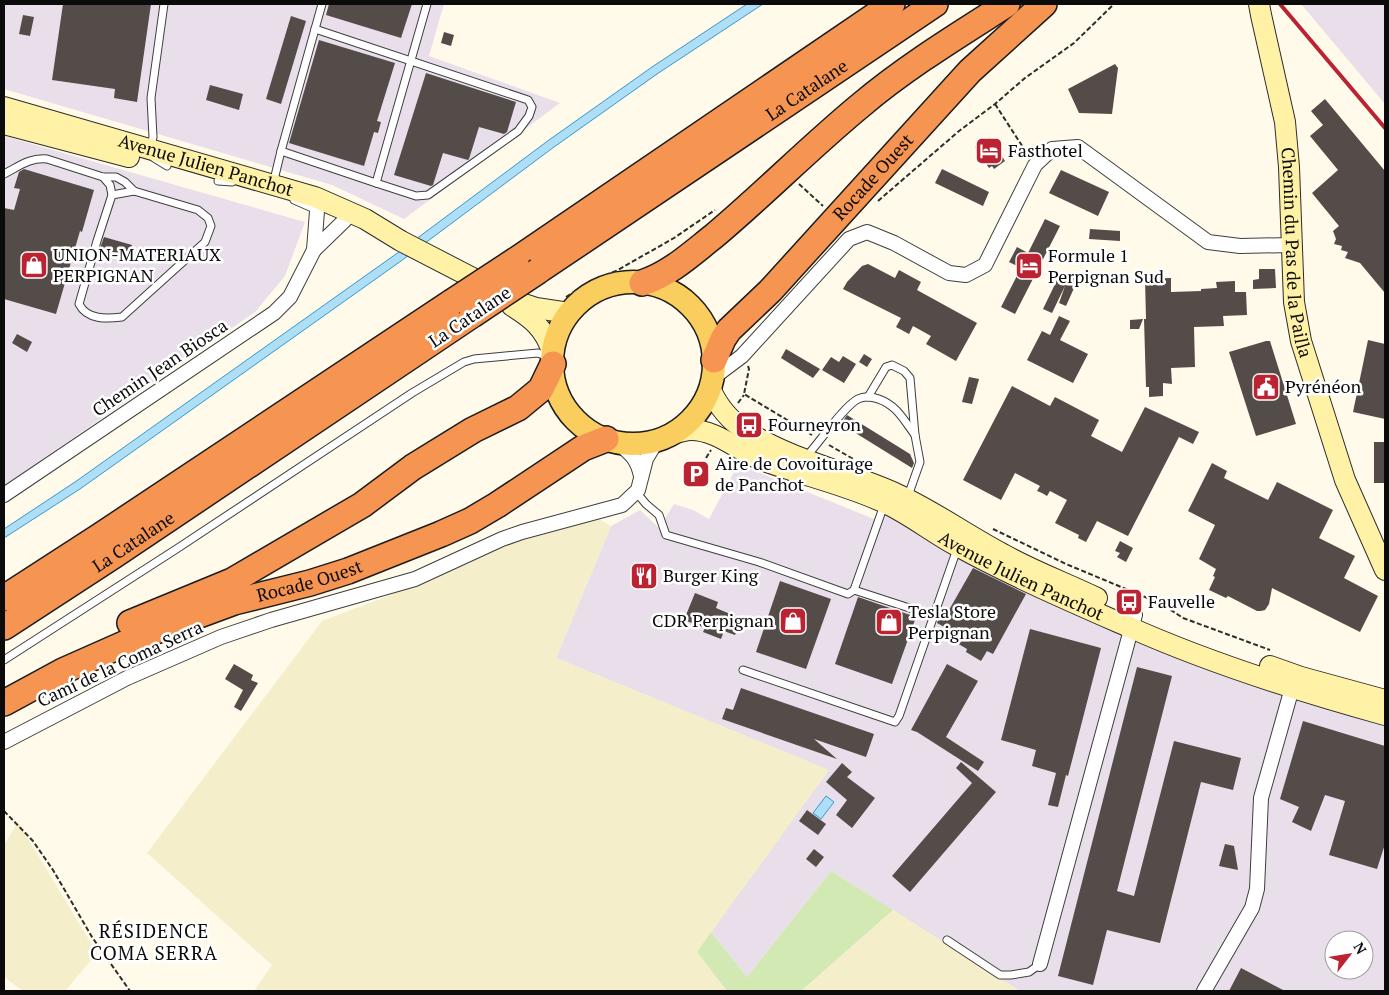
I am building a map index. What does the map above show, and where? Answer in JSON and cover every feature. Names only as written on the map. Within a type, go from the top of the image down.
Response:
[{"type":"highway","name":"La Catalane","points":[[4,626],[161,524],[462,309],[516,260],[892,4]]},
{"type":"highway","name":"La Catalane","points":[[4,598],[462,309],[538,271],[935,4]]},
{"type":"highway","points":[[634,274],[656,278],[668,272],[752,203],[795,162],[862,104],[923,59],[1007,4]]},
{"type":"highway","name":"Rocade Ouest","points":[[723,369],[723,339],[729,330],[770,291],[970,71],[1044,4]]},
{"type":"highway","name":"Rocade Ouest","points":[[4,684],[89,642],[232,581],[308,538],[362,505],[413,467],[445,447],[473,430],[518,408],[540,388],[552,358]]},
{"type":"highway","name":"Rocade Ouest","points":[[4,703],[63,671],[142,636],[234,602],[310,583],[348,571],[441,534],[470,521],[498,505],[583,448],[612,441]]},
{"type":"main road","name":"Chemin du Pas de la Pailla","points":[[1258,8],[1285,122],[1289,167],[1294,302],[1301,341],[1345,480],[1385,570]]},
{"type":"main road","name":"Avenue Julien Panchot","points":[[4,107],[167,166],[270,196],[335,212]]},
{"type":"main road","name":"Avenue Julien Panchot","points":[[4,124],[149,152],[272,187],[401,241],[521,303],[536,308],[570,312]]},
{"type":"main road","name":"Avenue Julien Panchot","points":[[431,257],[528,316],[539,326],[548,339],[552,358]]},
{"type":"main road","points":[[634,274],[673,293],[698,314],[723,369],[705,401],[688,423],[661,438],[645,442],[612,441],[583,427],[567,410],[557,390],[552,358],[558,331],[570,312],[585,298],[603,289],[622,284],[634,274]]},
{"type":"main road","name":"Avenue Julien Panchot","points":[[723,369],[715,400],[728,417],[746,431],[776,447],[798,465],[840,486],[885,503],[961,540],[1006,556],[1133,622],[1198,641],[1294,682],[1385,715]]},
{"type":"main road","name":"Avenue Julien Panchot","points":[[661,438],[689,430],[706,432],[758,458],[798,465],[875,484],[940,516],[961,540]]},
{"type":"main road","name":"Avenue Julien Panchot","points":[[1294,682],[1385,700]]},
{"type":"street","points":[[723,369],[849,239],[861,234],[867,232],[879,236],[949,273],[966,275],[984,265],[1035,165],[1052,149],[1078,146],[1208,242],[1240,246],[1291,245]]},
{"type":"street","name":"Chemin Jean Biosca","points":[[4,495],[274,313],[290,297],[335,212]]},
{"type":"street","name":"Chemin Jean Biosca","points":[[314,250],[335,212]]},
{"type":"street","points":[[639,486],[646,459],[661,438]]},
{"type":"street","points":[[612,441],[633,455],[638,463],[639,486]]},
{"type":"street","name":"Camí de la Coma Serra","points":[[4,742],[127,678],[221,637],[271,620],[414,579],[502,539],[622,505],[639,486]]},
{"type":"street","points":[[1040,964],[1133,622]]},
{"type":"street","points":[[1204,991],[1252,908],[1257,889],[1261,798],[1294,682]]},
{"type":"lane","points":[[164,4],[151,98],[153,137],[149,152],[167,166]]},
{"type":"lane","points":[[218,181],[245,182],[272,187],[322,4]]},
{"type":"lane","points":[[376,184],[428,4]]},
{"type":"lane","points":[[281,151],[416,196],[428,195],[518,131],[529,116],[532,107],[528,100],[315,30]]},
{"type":"lane","points":[[4,114],[112,146]]},
{"type":"lane","points":[[4,174],[38,158],[46,159],[103,177],[116,178],[125,182],[134,192]]},
{"type":"lane","points":[[103,177],[110,185],[112,195],[79,304],[82,310],[94,316],[108,319],[122,317],[198,249],[205,242],[211,226],[208,218],[198,210],[134,192],[112,195]]},
{"type":"lane","points":[[4,660],[178,548],[412,392],[464,362],[474,359],[538,353],[552,358]]},
{"type":"lane","points":[[840,486],[854,480],[892,500],[907,499],[920,462],[915,435],[910,378],[904,371],[892,365],[886,367],[868,396]]},
{"type":"lane","points":[[798,465],[845,410],[857,399],[868,396],[885,401],[896,410],[915,435]]},
{"type":"lane","points":[[639,486],[646,504],[662,514],[666,534],[760,562],[848,594],[854,590],[885,503],[908,504],[932,517],[940,516]]},
{"type":"lane","points":[[743,670],[895,722],[900,716],[961,540]]},
{"type":"lane","points":[[854,590],[934,616]]},
{"type":"lane","points":[[947,940],[1000,974],[1011,975],[1029,972],[1040,964]]},
{"type":"path","points":[[872,206],[959,131],[1025,78],[1074,43],[1102,18],[1114,4]]},
{"type":"path","points":[[995,104],[1035,165]]},
{"type":"path","points":[[798,183],[824,208]]},
{"type":"path","points":[[634,274],[674,238],[720,206]]},
{"type":"path","points":[[723,369],[749,369],[744,394],[862,463]]},
{"type":"path","points":[[706,458],[712,448],[711,446]]},
{"type":"path","points":[[990,528],[1066,564],[1162,604],[1183,618],[1270,650]]},
{"type":"path","points":[[4,811],[33,841],[53,870],[92,937],[130,991]]},
{"type":"shaded area","points":[[4,4],[444,4],[429,56],[560,103],[404,219],[332,185],[4,89]]},
{"type":"shaded area","points":[[1301,4],[1385,4],[1385,104]]},
{"type":"shaded area","points":[[4,136],[305,222],[285,276],[255,312],[4,486]]},
{"type":"shaded area","points":[[738,464],[874,519],[879,511],[952,547],[1304,700],[1385,725],[1385,991],[1020,991],[831,871],[747,977],[711,932],[828,770],[556,658],[611,526],[640,510],[659,528],[674,504],[693,510],[709,519]]},
{"type":"shaded area","points":[[597,518],[611,526],[556,658],[829,770],[697,952],[727,991],[254,991],[272,965],[147,853],[322,621],[383,598],[514,542]]},
{"type":"shaded area","points":[[18,822],[97,953],[65,991],[23,991],[4,977],[4,845]]},
{"type":"shaded area","points":[[893,910],[1020,991],[801,991]]},
{"type":"green space","points":[[831,871],[893,910],[801,991],[727,991],[697,952],[711,932],[747,977]]},
{"type":"water","points":[[747,4],[763,4],[657,74],[554,147],[401,261],[80,489],[4,538],[4,529],[75,482],[396,254],[549,140],[652,67]]},
{"type":"water","points":[[826,796],[834,802],[821,819],[813,813]]},
{"type":"building","points":[[63,4],[151,4],[137,102],[114,98],[115,89],[52,80]]},
{"type":"building","points":[[329,4],[412,4],[401,38],[326,15]]},
{"type":"building","points":[[23,15],[34,17],[30,36],[19,34]]},
{"type":"building","points":[[291,16],[306,21],[281,104],[266,99]]},
{"type":"building","points":[[444,32],[454,35],[451,46],[441,43]]},
{"type":"building","points":[[319,40],[395,63],[377,121],[381,122],[378,133],[374,132],[364,166],[289,143]]},
{"type":"building","points":[[1115,64],[1118,68],[1112,114],[1079,113],[1068,89]]},
{"type":"building","points":[[426,73],[516,102],[507,132],[504,134],[479,127],[468,160],[443,153],[433,185],[431,186],[394,175]]},
{"type":"building","points":[[210,85],[243,94],[239,110],[206,100]]},
{"type":"building","points":[[1325,99],[1385,171],[1385,293],[1360,263],[1345,258],[1348,252],[1341,250],[1342,246],[1334,244],[1336,239],[1333,231],[1339,226],[1312,193],[1338,170],[1310,136],[1323,125],[1311,111]]},
{"type":"building","points":[[990,137],[1005,161],[994,169],[992,166],[989,168],[975,147]]},
{"type":"building","name":"UNION-MATERIAUX PERPIGNAN","points":[[24,169],[94,190],[56,314],[4,299],[4,208],[14,210],[20,189],[14,188],[19,172]]},
{"type":"building","points":[[942,169],[989,192],[983,206],[935,183]]},
{"type":"building","points":[[1061,170],[1109,192],[1098,216],[1049,193]]},
{"type":"building","name":"Formule 1 Perpignan Sud","points":[[1045,219],[1060,226],[1015,314],[1001,307],[1021,268],[1009,262],[1017,247],[1028,253]]},
{"type":"building","points":[[1090,229],[1120,231],[1120,241],[1089,239]]},
{"type":"building","points":[[104,237],[132,245],[129,257],[100,248]]},
{"type":"building","points":[[868,264],[895,278],[899,270],[921,282],[917,290],[977,323],[956,361],[926,344],[931,336],[913,326],[909,334],[896,327],[901,318],[843,289],[862,266]]},
{"type":"building","points":[[1259,269],[1275,269],[1276,288],[1253,289],[1253,280],[1259,279]]},
{"type":"building","points":[[1071,273],[1079,277],[1066,306],[1059,303],[1065,286],[1052,313],[1043,309],[1058,278],[1067,283]]},
{"type":"building","points":[[1171,278],[1171,292],[1201,291],[1201,289],[1217,288],[1216,282],[1235,281],[1235,292],[1246,292],[1247,315],[1223,316],[1224,326],[1194,327],[1195,367],[1171,368],[1172,384],[1163,383],[1163,396],[1149,397],[1149,387],[1146,387],[1145,279]]},
{"type":"building","points":[[1059,316],[1070,321],[1060,340],[1088,354],[1073,383],[1027,360],[1042,331],[1050,335]]},
{"type":"building","points":[[1143,319],[1139,329],[1130,329],[1130,320]]},
{"type":"building","points":[[17,334],[32,342],[27,352],[12,343]]},
{"type":"building","points":[[1368,340],[1385,344],[1385,419],[1353,412]]},
{"type":"building","name":"Pyrénéon","points":[[1270,341],[1296,424],[1256,436],[1229,352]]},
{"type":"building","points":[[786,349],[820,369],[813,378],[781,358]]},
{"type":"building","points":[[864,354],[872,359],[867,367],[859,362]]},
{"type":"building","points":[[843,356],[856,364],[844,383],[822,370],[831,357],[839,362]]},
{"type":"building","points":[[969,377],[979,379],[972,404],[962,402]]},
{"type":"building","points":[[1012,386],[1050,406],[1055,397],[1099,420],[1091,436],[1122,452],[1145,407],[1199,432],[1193,444],[1179,437],[1128,536],[1097,521],[1086,542],[1078,538],[1079,535],[1055,523],[1067,500],[1050,491],[1047,496],[1037,491],[1040,486],[1015,473],[1001,500],[963,480]]},
{"type":"building","points":[[847,415],[910,454],[914,463],[912,468],[841,424]]},
{"type":"building","points":[[1374,442],[1385,442],[1385,483],[1374,483]]},
{"type":"building","points":[[1212,463],[1227,471],[1224,478],[1268,500],[1277,482],[1333,510],[1319,538],[1355,556],[1344,578],[1378,596],[1360,632],[1272,588],[1269,604],[1265,610],[1261,611],[1257,611],[1228,596],[1226,598],[1209,590],[1215,577],[1213,576],[1216,569],[1199,559],[1215,525],[1188,511]]},
{"type":"building","points":[[1120,541],[1133,548],[1126,562],[1117,557],[1120,553],[1115,551]]},
{"type":"building","points":[[973,568],[1026,594],[993,654],[987,651],[981,661],[966,652],[967,649],[950,639],[952,636],[946,633],[948,629],[937,623],[940,614],[945,617]]},
{"type":"building","points":[[780,581],[831,599],[806,669],[756,652]]},
{"type":"building","points":[[695,593],[718,602],[716,608],[742,619],[735,635],[724,631],[721,639],[703,632],[705,628],[684,620]]},
{"type":"building","points":[[858,597],[916,617],[892,684],[835,664]]},
{"type":"building","points":[[1030,629],[1101,648],[1068,776],[1066,775],[1058,807],[1048,805],[1056,773],[1032,766],[1036,750],[1001,740]]},
{"type":"building","points":[[234,664],[253,675],[251,680],[258,683],[241,711],[234,707],[243,690],[225,679]]},
{"type":"building","points":[[947,664],[978,681],[946,737],[984,762],[978,771],[911,730]]},
{"type":"building","points":[[1137,667],[1172,676],[1117,891],[1134,896],[1174,741],[1241,758],[1233,790],[1201,782],[1160,943],[1107,930],[1093,985],[1058,976]]},
{"type":"building","points":[[741,688],[874,734],[866,757],[814,739],[837,759],[722,719],[726,708],[733,710]]},
{"type":"building","points":[[1303,721],[1385,746],[1385,844],[1377,869],[1329,855],[1345,801],[1325,795],[1311,831],[1292,822],[1299,807],[1280,799]]},
{"type":"building","points":[[961,762],[996,792],[910,892],[892,876],[972,783],[956,768]]},
{"type":"building","points":[[842,763],[852,772],[847,777],[875,798],[852,828],[836,815],[847,800],[826,782]]},
{"type":"building","points":[[807,810],[826,824],[818,835],[799,821]]},
{"type":"building","points":[[1225,844],[1234,846],[1238,870],[1219,866]]},
{"type":"building","points":[[814,849],[824,857],[816,867],[806,859]]},
{"type":"building","points":[[1241,968],[1285,991],[1229,991]]},
{"type":"railway","points":[[1280,4],[1385,128]]},
{"type":"place","name":"Fasthotel","points":[[989,151]]},
{"type":"place","name":"UNION-MATERIAUX PERPIGNAN","points":[[34,265]]},
{"type":"place","name":"Formule 1 Perpignan Sud","points":[[1029,266]]},
{"type":"place","name":"Pyrénéon","points":[[1266,387]]},
{"type":"place","name":"Fourneyron","points":[[749,425]]},
{"type":"place","name":"Aire de Covoiturage de Panchot","points":[[696,474]]},
{"type":"place","name":"Burger King","points":[[644,576]]},
{"type":"place","name":"Fauvelle","points":[[1129,602]]},
{"type":"place","name":"CDR Perpignan","points":[[793,621]]},
{"type":"place","name":"Tesla Store Perpignan","points":[[889,622]]},
{"type":"district","name":"RÉSIDENCE COMA SERRA","points":[[154,942]]}]
